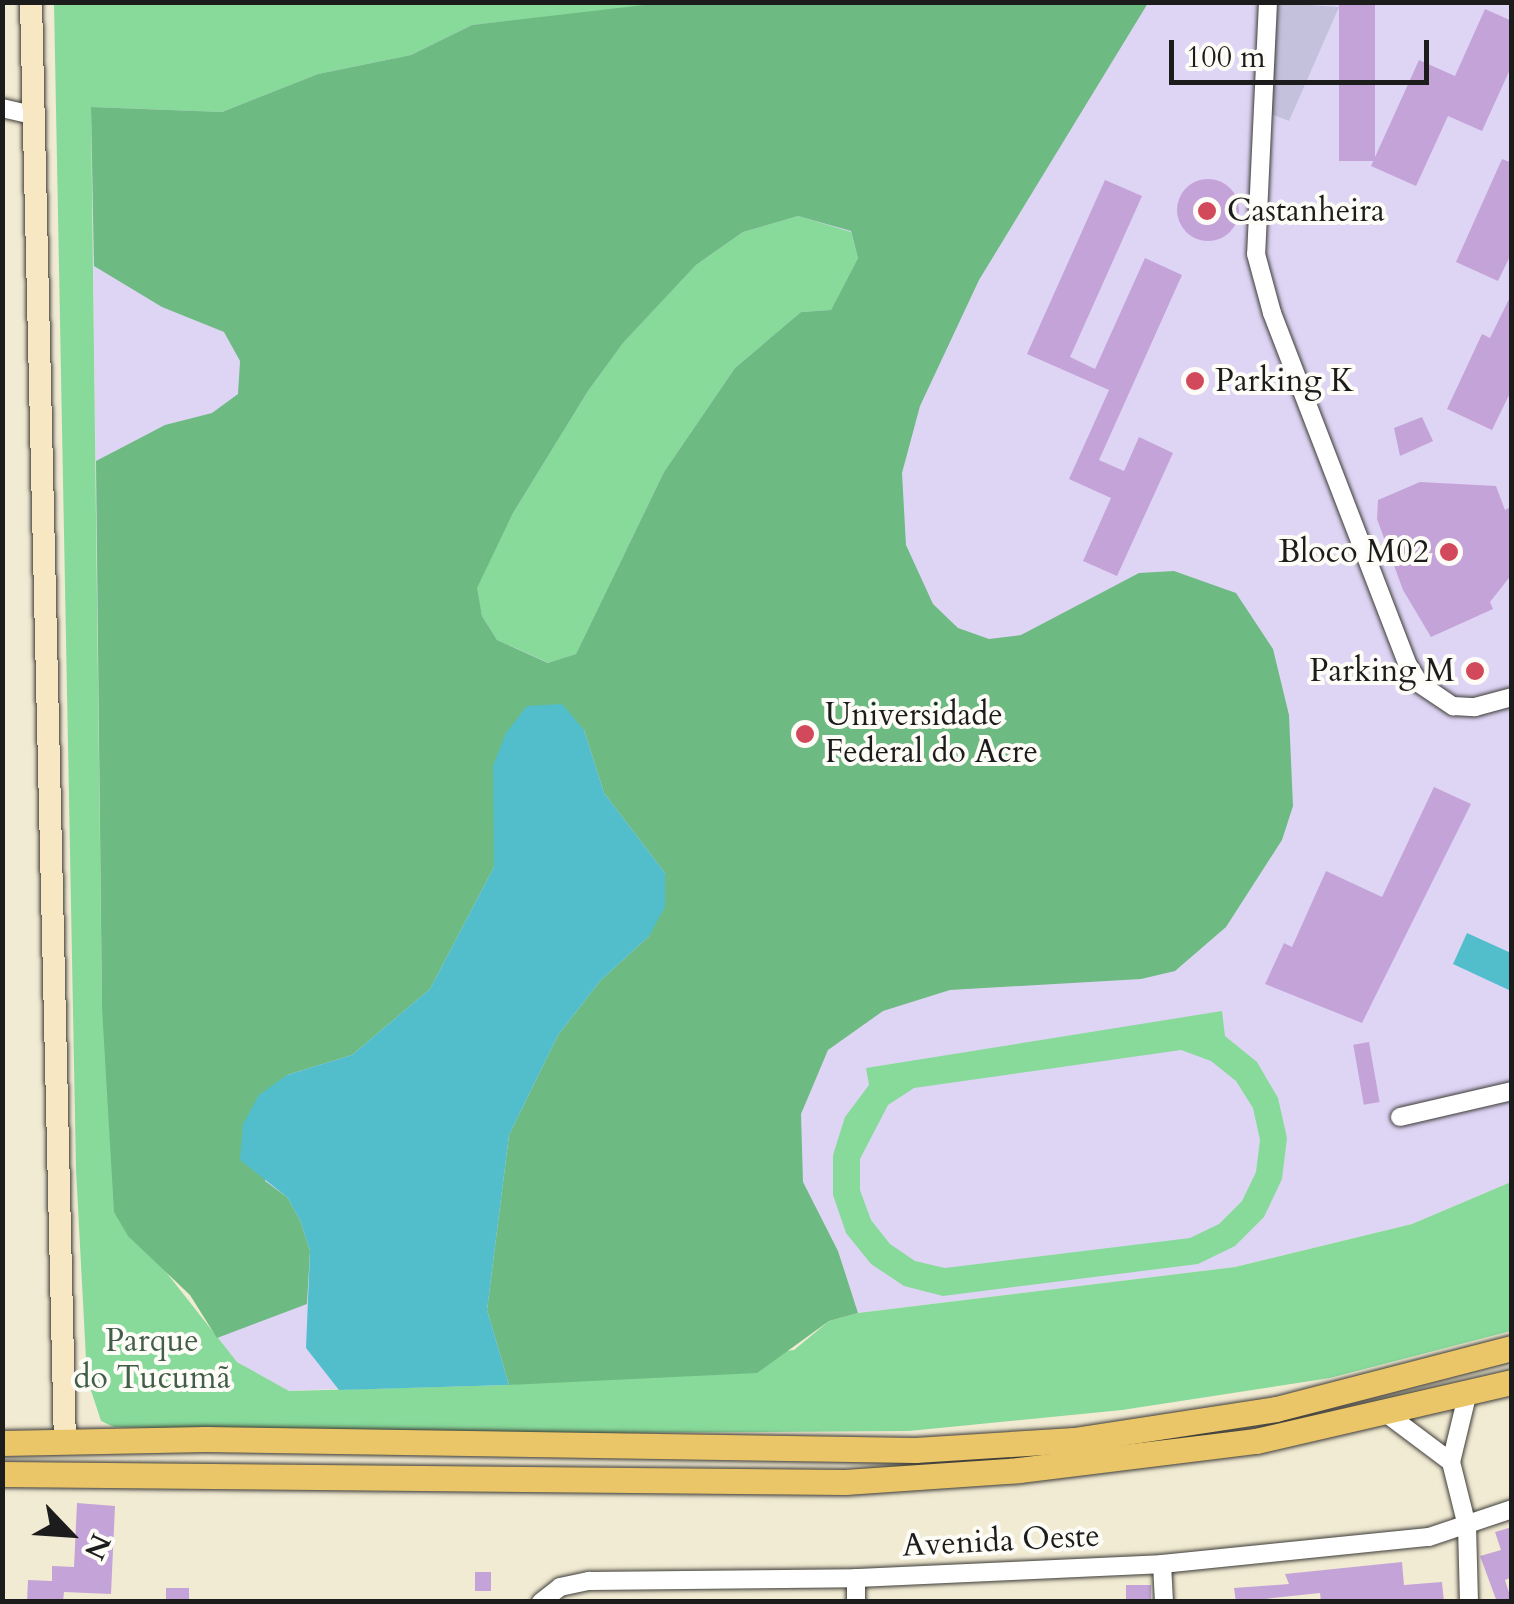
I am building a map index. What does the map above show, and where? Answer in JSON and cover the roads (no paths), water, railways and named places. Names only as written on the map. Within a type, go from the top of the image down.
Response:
[{"type":"main road","points":[[2,1443],[317,1442],[775,1452],[1074,1440],[1276,1410],[1512,1348]]},
{"type":"main road","points":[[2,1474],[315,1481],[846,1482],[1133,1457],[1387,1414],[1512,1382]]},
{"type":"main road","points":[[315,1481],[324,1459],[317,1442]]},
{"type":"street","points":[[31,2],[65,1443]]},
{"type":"street","points":[[1268,2],[1256,254],[1272,313],[1408,665],[1420,684],[1453,706],[1475,708],[1512,697]]},
{"type":"street","points":[[2,108],[32,115]]},
{"type":"street","points":[[1400,1117],[1512,1091]]},
{"type":"street","points":[[1467,1396],[1451,1462],[1467,1526],[1470,1602]]},
{"type":"street","points":[[1387,1414],[1451,1462]]},
{"type":"street","name":"Avenida Oeste","points":[[541,1602],[560,1587],[589,1581],[856,1578],[1162,1564],[1429,1538],[1512,1509]]},
{"type":"street","points":[[1162,1564],[1164,1602]]},
{"type":"street","points":[[856,1578],[856,1602]]},
{"type":"water","points":[[562,704],[584,730],[604,793],[665,873],[665,907],[649,936],[600,981],[558,1035],[509,1135],[487,1310],[509,1385],[339,1390],[306,1348],[310,1251],[300,1220],[287,1197],[240,1160],[243,1124],[259,1095],[287,1075],[352,1055],[430,989],[494,867],[493,766],[506,733],[527,706]]},
{"type":"water","points":[[1467,933],[1511,953],[1511,991],[1453,964]]},
{"type":"place","name":"Castanheira","points":[[1207,211]]},
{"type":"place","name":"Parking K","points":[[1195,381]]},
{"type":"place","name":"Bloco M02","points":[[1449,552]]},
{"type":"place","name":"Parking M","points":[[1475,671]]},
{"type":"place","name":"Universidade Federal do Acre","points":[[805,734]]},
{"type":"park label","name":"Parque do Tucumã","points":[[152,1360]]}]
